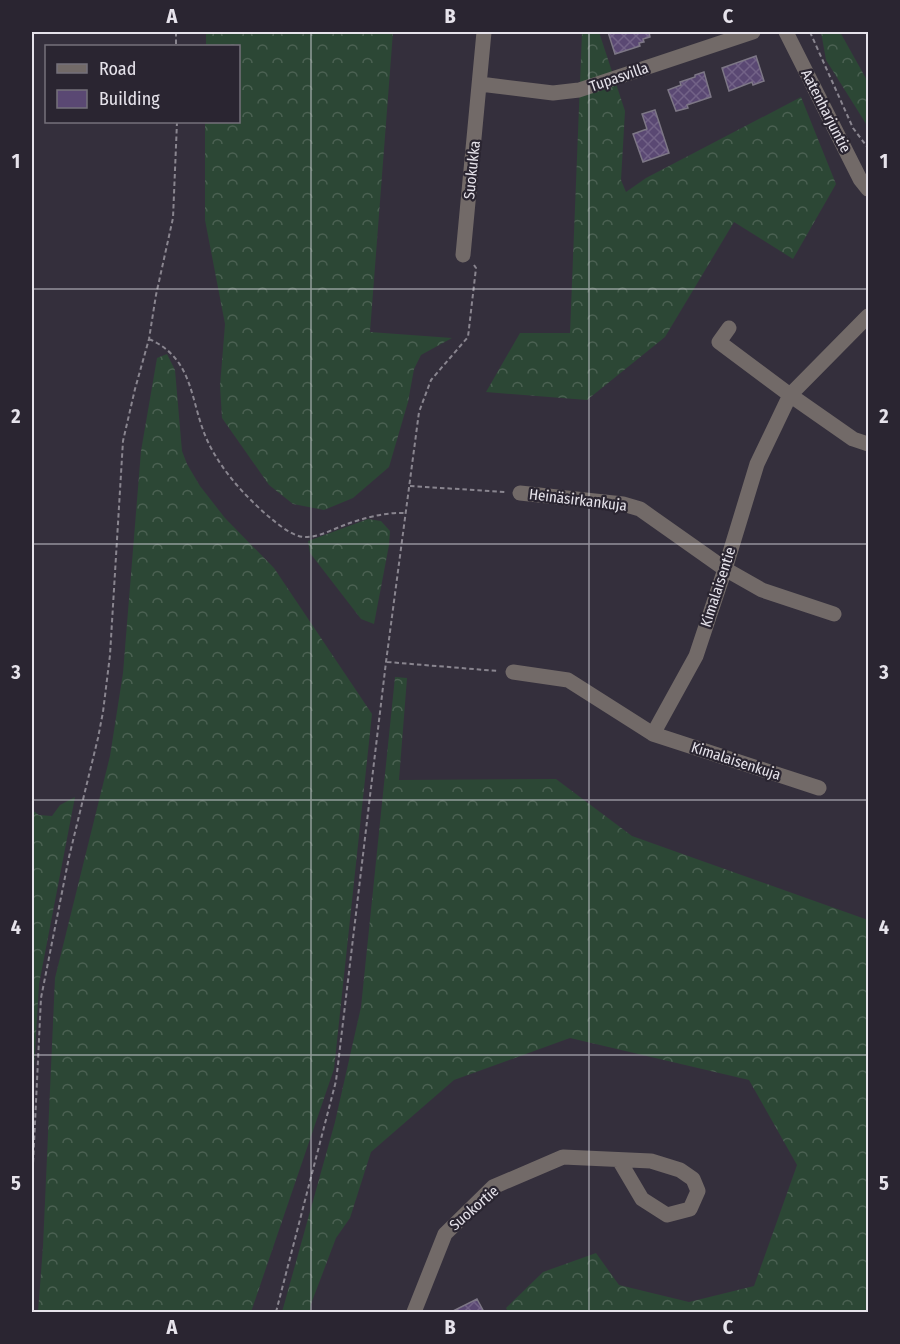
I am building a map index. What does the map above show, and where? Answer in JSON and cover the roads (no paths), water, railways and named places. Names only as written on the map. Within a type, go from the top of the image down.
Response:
[{"type":"street","name":"Suokukka","points":[[463,255],[484,32]]},
{"type":"street","name":"Tupasvilla","points":[[480,84],[553,93],[579,90],[753,32]]},
{"type":"street","name":"Aatenharjuntie","points":[[786,32],[860,179],[868,189]]},
{"type":"street","name":"Kimalaisentie","points":[[653,734],[696,656],[757,464],[790,395],[868,316]]},
{"type":"street","points":[[729,327],[718,342],[853,439],[868,444]]},
{"type":"street","name":"Heinäsirkankuja","points":[[520,493],[623,504],[640,509],[725,569],[762,590],[834,614]]},
{"type":"street","points":[[513,672],[568,680],[653,734]]},
{"type":"street","name":"Kimalaisenkuja","points":[[653,734],[819,788]]},
{"type":"street","name":"Suokortie","points":[[414,1312],[445,1234],[493,1187],[563,1157],[651,1161],[680,1170],[693,1179],[698,1191],[690,1209],[667,1215],[642,1199],[619,1160]]}]
